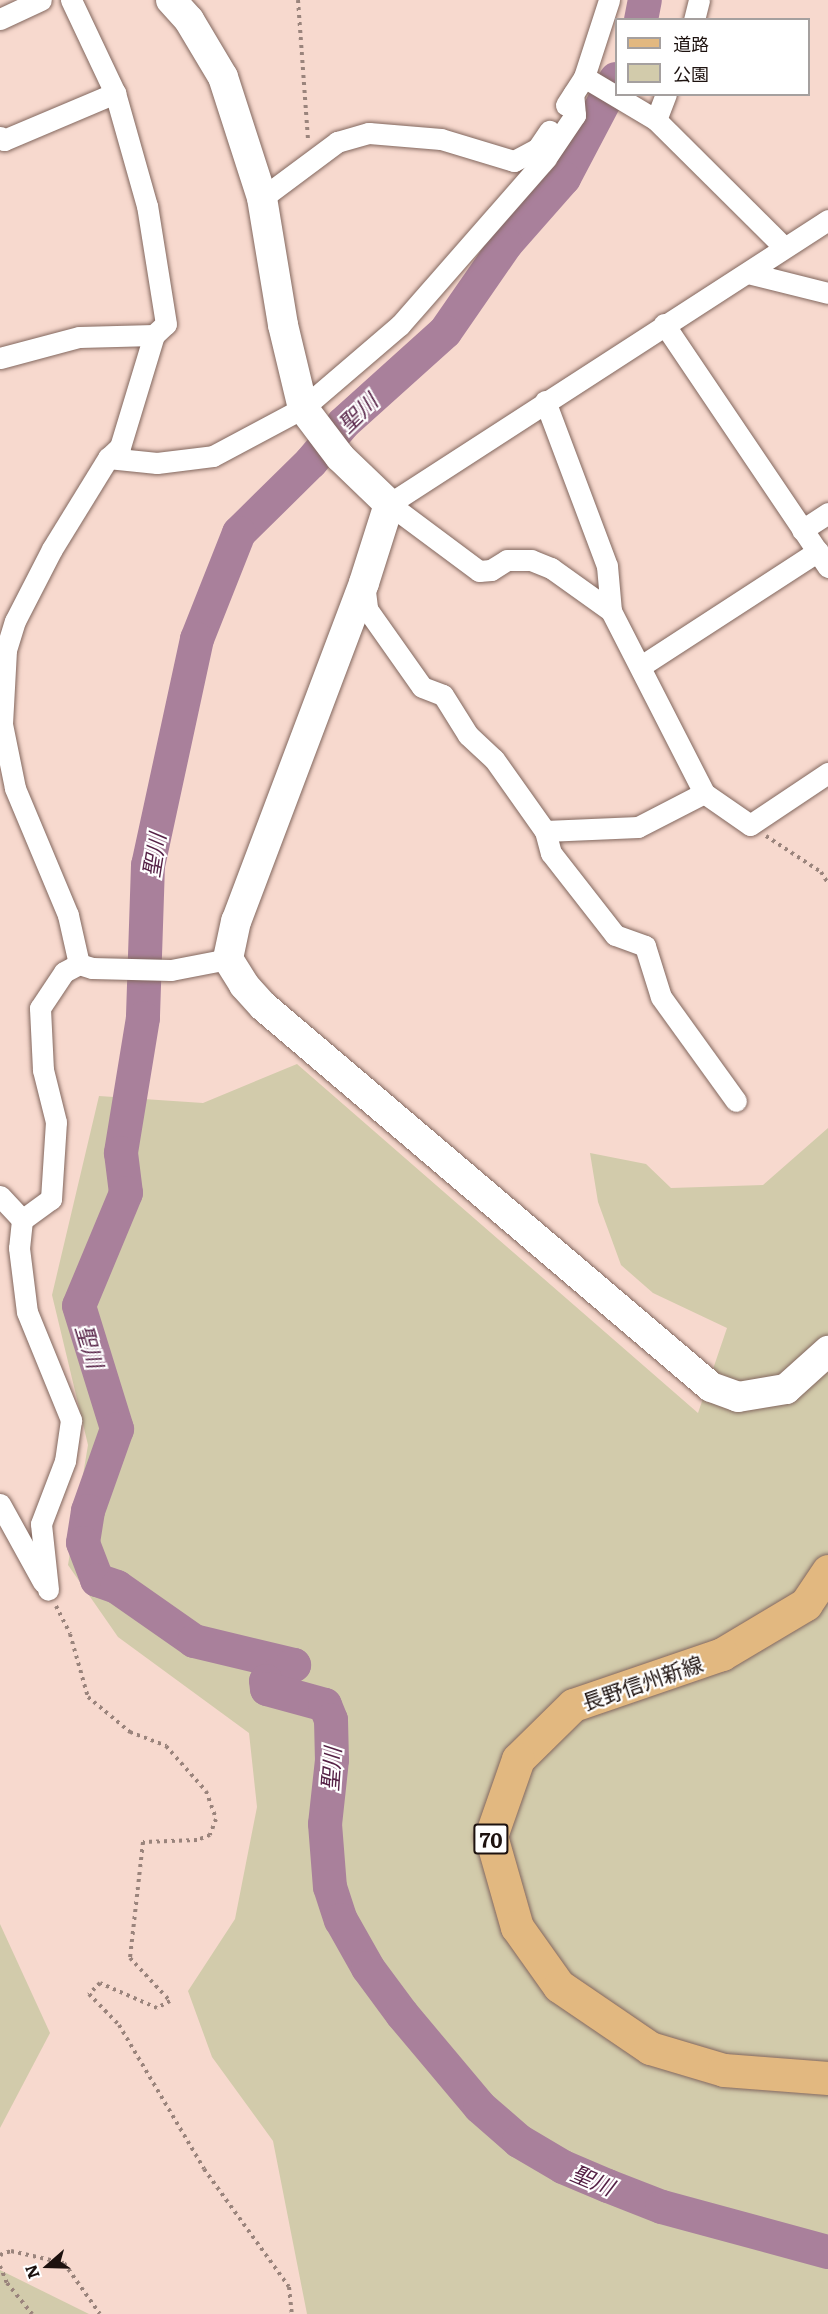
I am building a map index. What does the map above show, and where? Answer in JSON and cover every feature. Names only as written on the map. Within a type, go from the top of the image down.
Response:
[{"type":"main road","name":"長野信州新線","points":[[828,1571],[806,1604],[722,1654],[573,1705],[518,1759],[491,1836],[517,1927],[559,1986],[650,2048],[724,2070],[828,2078]]},
{"type":"street","points":[[0,19],[41,0]]},
{"type":"street","points":[[71,0],[115,93],[147,206],[159,269],[166,324],[154,335],[120,447],[108,458],[52,549],[15,621],[6,650],[2,724],[15,788],[68,915],[79,964]]},
{"type":"street","points":[[171,0],[189,20],[223,77],[262,198],[283,325],[308,415],[340,457],[389,504],[479,571],[491,570],[507,560],[531,560],[551,568],[611,611]]},
{"type":"street","points":[[108,458],[157,463],[213,456],[308,415],[400,325],[546,158],[575,115],[609,0]]},
{"type":"street","points":[[694,18],[699,0]]},
{"type":"street","points":[[262,198],[297,175],[310,160],[337,142],[369,133],[441,139],[514,161],[537,150],[584,86]]},
{"type":"street","points":[[584,86],[647,115],[784,248]]},
{"type":"street","points":[[0,137],[4,140],[115,93]]},
{"type":"street","points":[[647,115],[664,96]]},
{"type":"street","points":[[828,220],[389,504],[364,583],[236,921],[228,958],[244,986],[263,1006],[711,1387],[738,1397],[786,1389],[828,1351]]},
{"type":"street","points":[[748,273],[828,293]]},
{"type":"street","points":[[641,666],[823,559],[664,324]]},
{"type":"street","points":[[0,358],[79,337],[154,335]]},
{"type":"street","points":[[545,401],[608,566],[611,611],[704,793],[750,825],[828,774]]},
{"type":"street","points":[[802,530],[828,513]]},
{"type":"street","points":[[364,583],[367,609],[408,669],[422,687],[443,695],[468,735],[494,759],[544,831],[551,853],[615,935],[645,946],[662,997],[736,1101]]},
{"type":"street","points":[[544,831],[638,826],[704,793]]},
{"type":"street","points":[[48,1590],[41,1524],[65,1461],[71,1420],[27,1312],[19,1248],[22,1220],[51,1199],[56,1153],[56,1122],[43,1070],[40,1008],[64,972],[79,964],[171,969],[228,958]]},
{"type":"street","points":[[0,1196],[22,1220]]},
{"type":"street","points":[[0,1504],[48,1590]]},
{"type":"path","points":[[298,0],[302,100],[310,160]]},
{"type":"path","points":[[750,825],[821,872],[828,883]]},
{"type":"path","points":[[48,1590],[70,1634],[88,1697],[130,1732],[166,1746],[206,1791],[216,1819],[210,1835],[197,1840],[143,1842],[130,1958],[170,2001],[157,2008],[100,1983],[89,1994],[119,2025],[204,2169],[289,2287],[292,2314]]},
{"type":"path","points":[[0,2255],[11,2251],[64,2263],[100,2314]]},
{"type":"path","points":[[0,2266],[7,2283],[32,2314]]},
{"type":"green space","points":[[297,1064],[698,1413],[727,1328],[653,1293],[621,1265],[598,1202],[590,1153],[646,1164],[671,1188],[763,1185],[828,1128],[828,2314],[307,2314],[273,2141],[212,2057],[188,1991],[235,1919],[257,1807],[249,1733],[118,1637],[68,1565],[88,1445],[52,1295],[99,1096],[203,1103]]},
{"type":"green space","points":[[0,1924],[50,2033],[0,2128]]},
{"type":"green space","points":[[0,2270],[89,2314],[0,2314]]},
{"type":"waterway","name":"聖川","points":[[641,18],[645,0]]},
{"type":"waterway","name":"聖川","points":[[615,81],[564,178],[506,244],[445,332],[343,424],[311,462],[239,533],[197,639],[148,865],[143,1018],[121,1153],[126,1193],[79,1306],[117,1429],[88,1511],[83,1543],[97,1580],[117,1587],[194,1641],[294,1665],[266,1681],[267,1689],[325,1705],[331,1720],[332,1760],[325,1824],[330,1887],[341,1920],[368,1968],[402,2014],[480,2107],[519,2141],[563,2167],[608,2186],[662,2207],[828,2252]]}]
